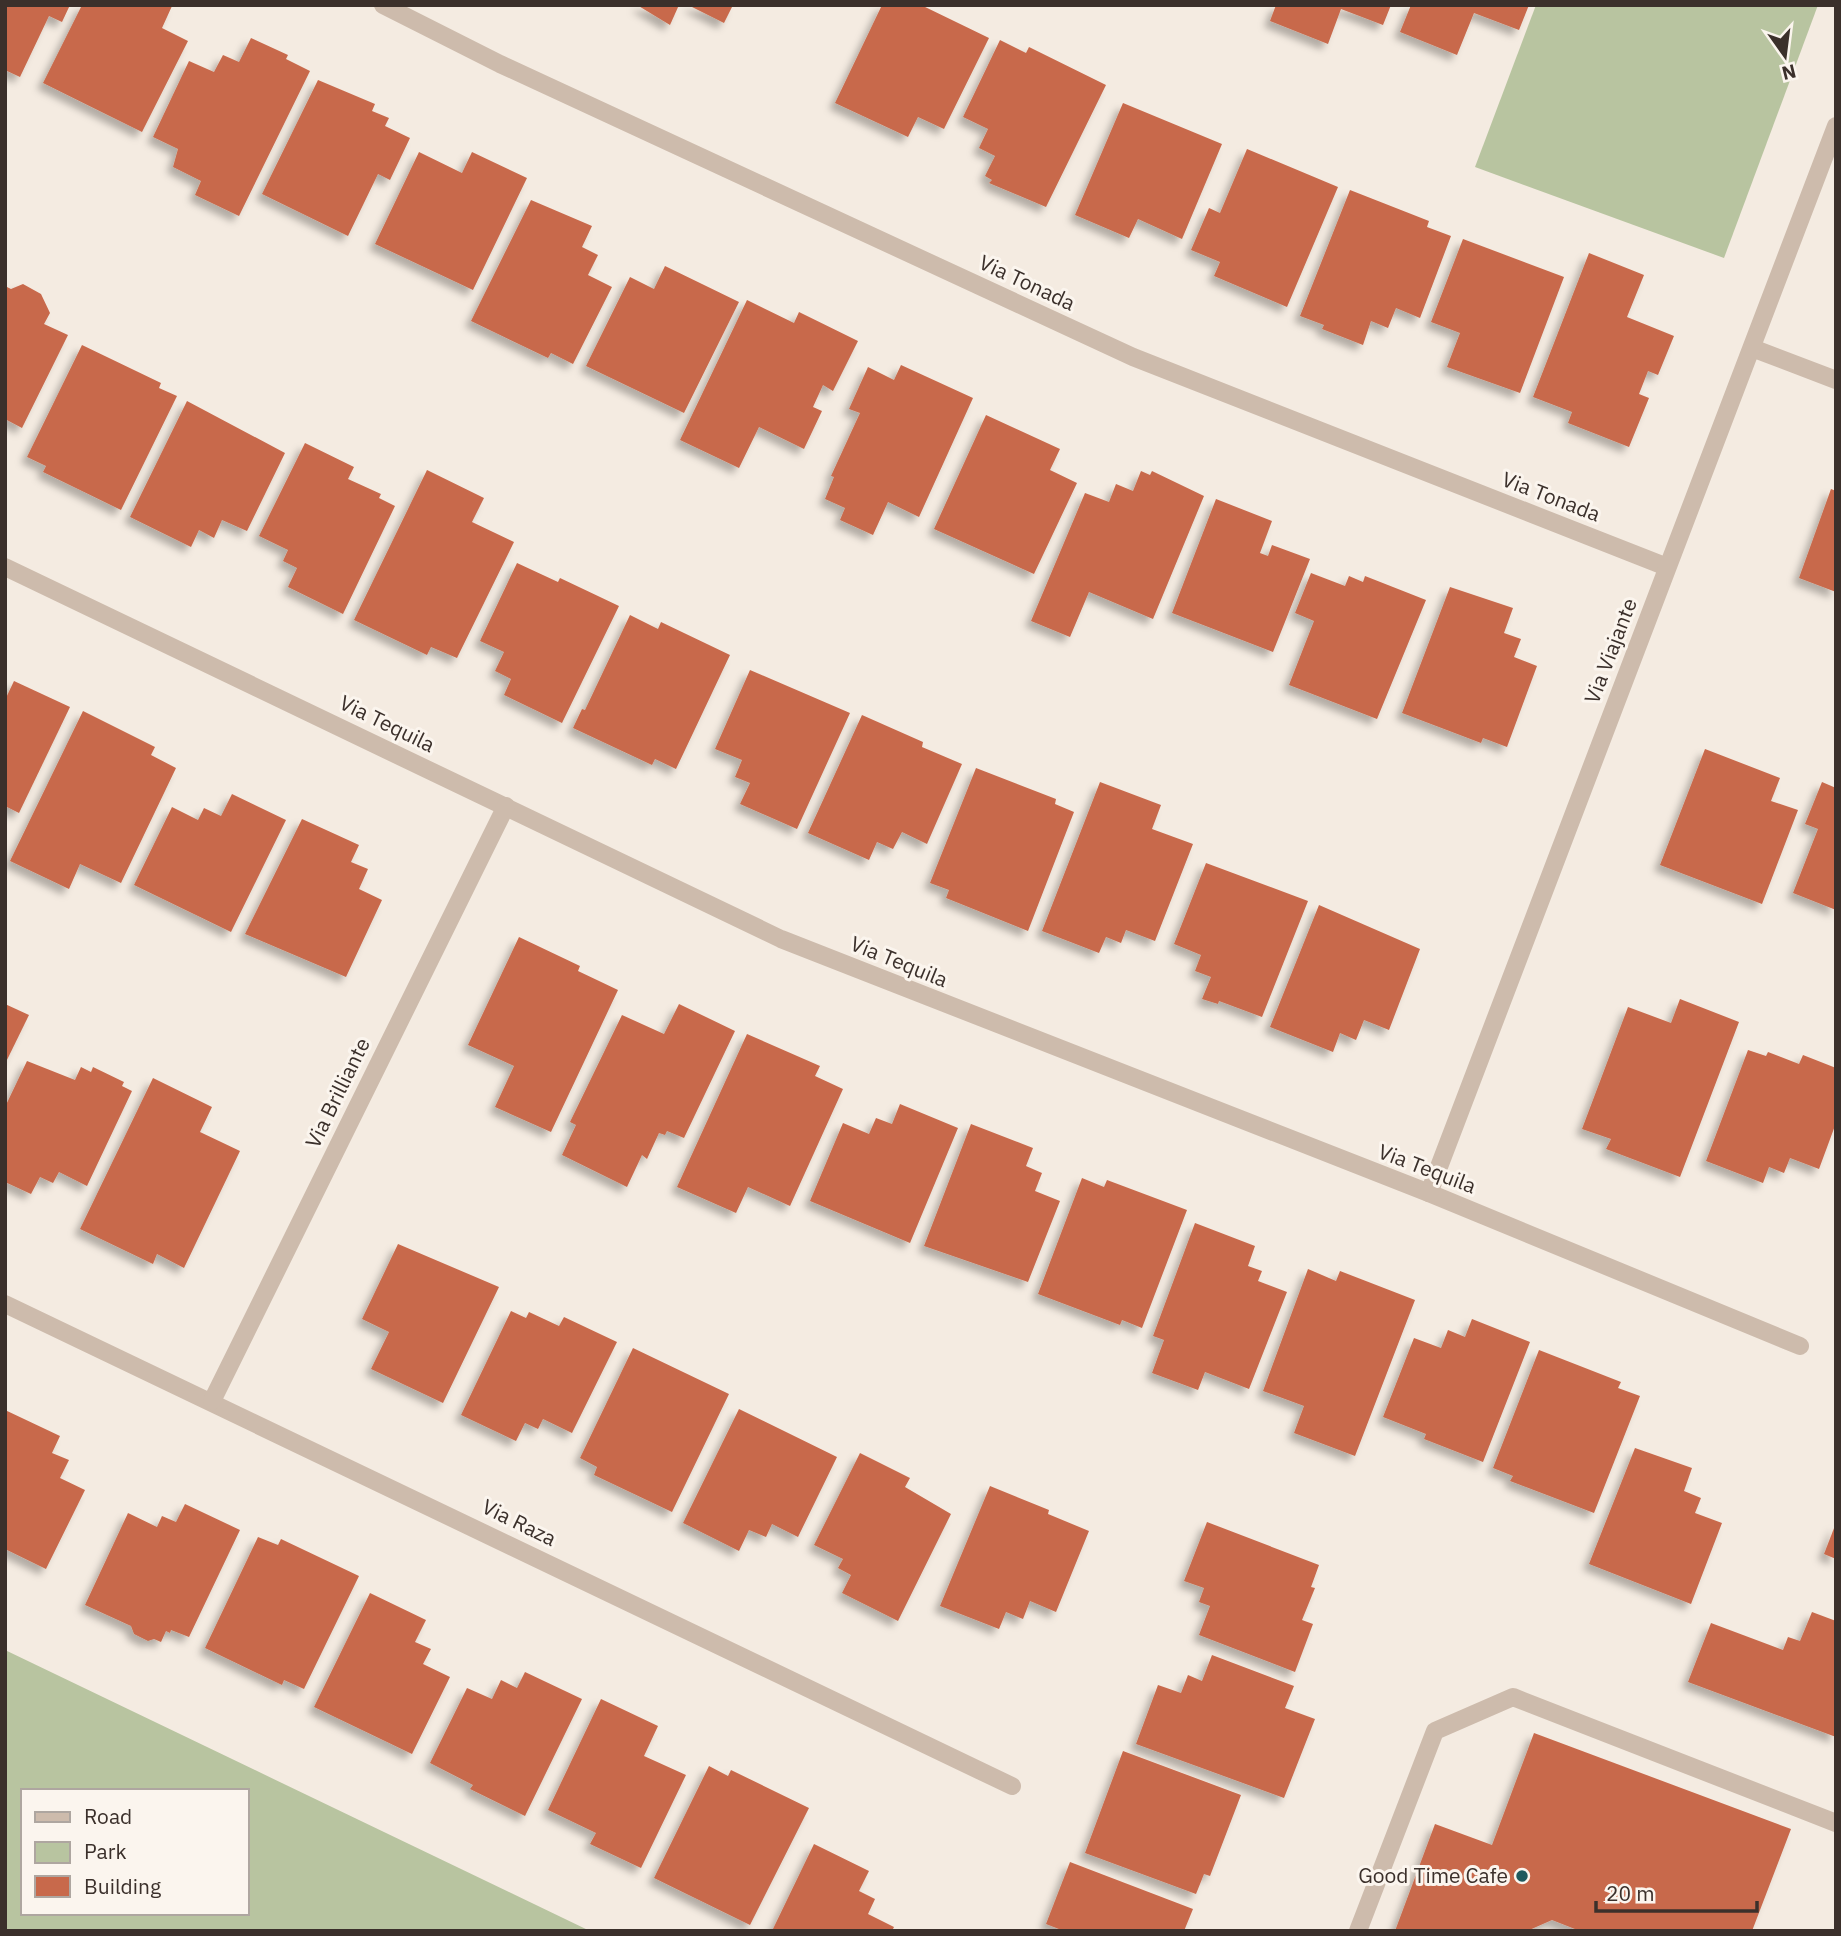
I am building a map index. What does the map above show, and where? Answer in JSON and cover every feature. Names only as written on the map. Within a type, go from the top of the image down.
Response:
[{"type":"street","name":"Via Tonada","points":[[383,5],[500,64],[1133,357],[1667,567]]},
{"type":"street","name":"Via Viajante","points":[[1429,1193],[1836,127]]},
{"type":"street","points":[[1752,348],[1836,380]]},
{"type":"street","name":"Via Tequila","points":[[5,567],[781,939],[1060,1051],[1429,1193],[1800,1346]]},
{"type":"street","name":"Via Brilliante","points":[[212,1401],[506,806]]},
{"type":"street","name":"Via Raza","points":[[5,1304],[1012,1786]]},
{"type":"street","points":[[1358,1931],[1435,1731],[1513,1697],[1836,1823]]},
{"type":"green space","points":[[1536,5],[1818,5],[1724,258],[1475,167]]},
{"type":"green space","points":[[5,1650],[590,1931],[5,1931]]},
{"type":"building","points":[[5,5],[70,5],[62,22],[49,16],[20,77],[5,70]]},
{"type":"building","points":[[82,5],[172,6],[162,28],[188,41],[142,132],[43,83]]},
{"type":"building","points":[[637,5],[679,5],[670,25]]},
{"type":"building","points":[[688,5],[733,5],[724,23]]},
{"type":"building","points":[[882,5],[921,5],[989,38],[944,129],[918,117],[908,137],[835,103]]},
{"type":"building","points":[[1276,5],[1391,5],[1383,25],[1341,9],[1328,44],[1270,21]]},
{"type":"building","points":[[1411,5],[1529,5],[1519,30],[1474,13],[1457,55],[1400,32]]},
{"type":"building","points":[[251,38],[288,55],[286,59],[310,71],[239,216],[195,195],[201,181],[173,167],[178,149],[153,137],[189,61],[214,72],[223,55],[239,62]]},
{"type":"building","points":[[1000,40],[1026,53],[1029,47],[1106,85],[1046,207],[989,183],[992,180],[985,176],[995,156],[979,148],[988,129],[963,117]]},
{"type":"building","points":[[318,80],[375,104],[372,111],[389,118],[385,126],[410,138],[390,180],[378,174],[348,236],[262,194]]},
{"type":"building","points":[[1123,103],[1222,144],[1182,239],[1138,219],[1129,238],[1075,215]]},
{"type":"building","points":[[1247,149],[1338,187],[1287,307],[1214,276],[1220,262],[1191,250],[1209,208],[1220,213]]},
{"type":"building","points":[[419,152],[462,173],[472,152],[527,178],[473,290],[375,244]]},
{"type":"building","points":[[1350,190],[1429,221],[1427,227],[1451,236],[1420,318],[1396,308],[1388,328],[1371,321],[1363,345],[1322,329],[1324,325],[1300,316]]},
{"type":"building","points":[[531,200],[592,226],[582,247],[598,255],[588,275],[612,287],[573,364],[551,353],[548,358],[471,321]]},
{"type":"building","points":[[1463,239],[1564,277],[1520,393],[1447,367],[1460,333],[1431,322]]},
{"type":"building","points":[[1589,253],[1644,275],[1627,317],[1674,336],[1658,375],[1648,371],[1639,394],[1649,398],[1629,447],[1568,423],[1572,412],[1533,397]]},
{"type":"building","points":[[665,266],[739,302],[684,413],[586,366],[630,277],[654,289]]},
{"type":"building","points":[[23,284],[41,294],[50,313],[44,324],[68,335],[22,428],[5,419],[5,286],[11,289]]},
{"type":"building","points":[[747,300],[794,323],[799,312],[858,341],[833,391],[823,385],[813,407],[822,411],[804,449],[759,427],[739,468],[680,440]]},
{"type":"building","points":[[82,345],[161,383],[159,388],[177,396],[121,510],[43,472],[46,466],[27,457]]},
{"type":"building","points":[[901,365],[973,398],[919,517],[888,502],[873,535],[840,520],[845,508],[825,499],[834,477],[831,476],[860,413],[849,409],[868,367],[894,380]]},
{"type":"building","points":[[187,401],[285,453],[247,531],[222,520],[214,538],[199,530],[191,547],[130,517]]},
{"type":"building","points":[[986,415],[1060,449],[1050,470],[1077,483],[1034,574],[934,529]]},
{"type":"building","points":[[305,443],[354,467],[348,479],[381,494],[379,498],[395,506],[343,614],[288,587],[297,568],[283,561],[288,550],[259,536]]},
{"type":"building","points":[[427,470],[484,498],[472,522],[514,542],[457,658],[431,647],[427,655],[354,620]]},
{"type":"building","points":[[1141,471],[1150,475],[1152,471],[1204,496],[1153,619],[1089,592],[1070,637],[1031,621],[1085,493],[1109,502],[1116,484],[1133,491]]},
{"type":"building","points":[[1831,489],[1836,491],[1836,592],[1799,578]]},
{"type":"building","points":[[1216,499],[1272,521],[1260,553],[1268,556],[1272,545],[1310,559],[1273,652],[1172,613]]},
{"type":"building","points":[[517,563],[558,582],[560,578],[619,606],[562,723],[504,695],[511,679],[495,671],[504,652],[480,641]]},
{"type":"building","points":[[1311,573],[1345,586],[1349,576],[1363,582],[1365,576],[1426,600],[1377,719],[1289,685],[1314,621],[1295,613]]},
{"type":"building","points":[[1450,587],[1513,608],[1504,633],[1521,639],[1514,657],[1537,666],[1507,747],[1483,738],[1481,743],[1402,713]]},
{"type":"building","points":[[630,615],[658,629],[661,622],[730,655],[676,769],[655,759],[652,765],[573,728],[582,709],[585,710]]},
{"type":"building","points":[[750,670],[850,713],[797,829],[740,804],[750,783],[735,777],[742,760],[715,749]]},
{"type":"building","points":[[14,681],[70,707],[19,813],[5,806],[5,700]]},
{"type":"building","points":[[83,711],[155,747],[151,755],[176,768],[121,883],[80,864],[69,889],[10,861]]},
{"type":"building","points":[[862,715],[923,742],[922,747],[962,764],[927,844],[902,832],[893,849],[877,842],[869,860],[808,833]]},
{"type":"building","points":[[1705,749],[1780,778],[1771,801],[1798,810],[1762,904],[1660,865]]},
{"type":"building","points":[[976,768],[1056,799],[1055,804],[1074,812],[1028,931],[946,898],[949,890],[930,883]]},
{"type":"building","points":[[1100,782],[1161,805],[1152,829],[1193,844],[1155,941],[1126,930],[1121,943],[1106,937],[1099,953],[1042,931]]},
{"type":"building","points":[[1822,782],[1836,788],[1836,910],[1793,893],[1818,829],[1805,824]]},
{"type":"building","points":[[232,794],[286,820],[231,932],[134,885],[172,807],[198,820],[204,808],[221,816]]},
{"type":"building","points":[[302,819],[359,845],[351,862],[368,869],[359,889],[382,900],[346,977],[245,934]]},
{"type":"building","points":[[1206,863],[1308,901],[1262,1017],[1219,1001],[1218,1004],[1202,999],[1211,977],[1195,971],[1201,955],[1174,944]]},
{"type":"building","points":[[1319,905],[1420,949],[1389,1030],[1364,1020],[1356,1040],[1340,1033],[1333,1052],[1270,1027]]},
{"type":"building","points":[[519,937],[580,966],[578,971],[618,990],[551,1132],[495,1107],[514,1066],[468,1045]]},
{"type":"building","points":[[1680,999],[1739,1022],[1680,1177],[1606,1149],[1611,1139],[1582,1129],[1628,1007],[1671,1023]]},
{"type":"building","points":[[5,1004],[29,1015],[5,1064]]},
{"type":"building","points":[[679,1004],[735,1031],[684,1138],[667,1131],[665,1135],[659,1133],[647,1159],[642,1155],[627,1187],[562,1155],[576,1125],[570,1122],[622,1015],[664,1034]]},
{"type":"building","points":[[747,1034],[820,1066],[815,1076],[843,1089],[790,1206],[748,1187],[736,1213],[677,1187]]},
{"type":"building","points":[[1748,1050],[1766,1056],[1768,1052],[1799,1064],[1803,1055],[1836,1068],[1836,1123],[1819,1169],[1790,1158],[1784,1173],[1769,1167],[1763,1183],[1706,1161]]},
{"type":"building","points":[[27,1061],[75,1080],[81,1067],[91,1072],[93,1067],[124,1082],[122,1086],[132,1091],[87,1186],[59,1172],[53,1183],[40,1177],[31,1194],[5,1182],[5,1107]]},
{"type":"building","points":[[153,1078],[212,1107],[200,1132],[240,1151],[184,1268],[157,1254],[153,1264],[80,1229]]},
{"type":"building","points":[[900,1104],[958,1128],[910,1243],[810,1201],[843,1123],[869,1134],[876,1118],[892,1124]]},
{"type":"building","points":[[971,1124],[1033,1148],[1026,1166],[1042,1173],[1035,1191],[1060,1201],[1028,1282],[924,1246]]},
{"type":"building","points":[[1082,1178],[1104,1187],[1107,1180],[1187,1210],[1142,1328],[1122,1320],[1120,1325],[1038,1294]]},
{"type":"building","points":[[1195,1223],[1255,1246],[1248,1266],[1262,1271],[1258,1281],[1287,1292],[1249,1389],[1205,1372],[1198,1390],[1152,1373],[1164,1340],[1153,1336]]},
{"type":"building","points":[[398,1244],[499,1287],[443,1403],[371,1369],[389,1332],[362,1319]]},
{"type":"building","points":[[1308,1269],[1336,1281],[1340,1271],[1415,1300],[1355,1456],[1294,1433],[1304,1406],[1263,1391]]},
{"type":"building","points":[[511,1311],[526,1318],[529,1312],[559,1326],[564,1317],[617,1342],[572,1433],[543,1419],[538,1429],[525,1423],[516,1441],[461,1415]]},
{"type":"building","points":[[1472,1319],[1530,1342],[1483,1462],[1424,1439],[1426,1434],[1383,1417],[1414,1338],[1441,1348],[1448,1330],[1465,1337]]},
{"type":"building","points":[[633,1348],[729,1394],[672,1512],[594,1475],[597,1467],[580,1458]]},
{"type":"building","points":[[1539,1350],[1621,1382],[1618,1388],[1640,1396],[1594,1513],[1510,1481],[1513,1476],[1493,1468]]},
{"type":"building","points":[[739,1409],[837,1457],[798,1537],[772,1524],[766,1537],[749,1530],[739,1551],[683,1523]]},
{"type":"building","points":[[5,1410],[60,1436],[52,1453],[69,1460],[60,1478],[85,1490],[46,1569],[5,1549]]},
{"type":"building","points":[[1635,1448],[1692,1468],[1684,1491],[1701,1498],[1695,1513],[1722,1523],[1691,1604],[1589,1564]]},
{"type":"building","points":[[860,1453],[910,1478],[905,1487],[951,1514],[898,1621],[842,1593],[851,1575],[838,1568],[843,1559],[814,1545]]},
{"type":"building","points":[[990,1486],[1049,1510],[1048,1514],[1089,1531],[1056,1612],[1030,1601],[1023,1619],[1006,1612],[999,1629],[940,1606]]},
{"type":"building","points":[[185,1504],[240,1530],[189,1637],[171,1630],[170,1633],[166,1631],[161,1642],[154,1639],[148,1641],[134,1634],[131,1626],[85,1605],[128,1513],[157,1527],[162,1516],[176,1522]]},
{"type":"building","points":[[1207,1522],[1319,1565],[1311,1587],[1315,1588],[1302,1620],[1313,1624],[1295,1672],[1199,1635],[1210,1606],[1199,1602],[1204,1588],[1184,1581]]},
{"type":"building","points":[[1836,1523],[1836,1559],[1824,1554]]},
{"type":"building","points":[[258,1537],[278,1545],[281,1539],[359,1576],[304,1689],[284,1680],[282,1685],[205,1648]]},
{"type":"building","points":[[370,1593],[426,1620],[415,1642],[431,1649],[423,1664],[450,1677],[412,1754],[314,1707]]},
{"type":"building","points":[[1812,1612],[1836,1621],[1836,1737],[1688,1682],[1711,1623],[1783,1650],[1788,1637],[1800,1641]]},
{"type":"building","points":[[1212,1655],[1294,1686],[1285,1708],[1315,1719],[1284,1798],[1136,1744],[1158,1685],[1181,1693],[1188,1675],[1202,1681]]},
{"type":"building","points":[[525,1672],[582,1699],[525,1816],[470,1789],[473,1785],[430,1763],[467,1688],[492,1699],[501,1680],[517,1688]]},
{"type":"building","points":[[601,1699],[658,1726],[644,1756],[686,1775],[641,1868],[590,1844],[596,1833],[548,1810]]},
{"type":"building","points":[[1534,1733],[1791,1829],[1752,1931],[1580,1931],[1552,1920],[1527,1931],[1395,1931],[1435,1824],[1492,1845]]},
{"type":"building","points":[[1123,1751],[1241,1795],[1210,1876],[1204,1874],[1196,1894],[1085,1853]]},
{"type":"building","points":[[709,1766],[728,1776],[731,1770],[809,1808],[750,1925],[654,1878]]},
{"type":"building","points":[[814,1844],[869,1871],[859,1891],[875,1899],[868,1914],[894,1927],[892,1931],[772,1931]]},
{"type":"building","points":[[1070,1862],[1193,1909],[1184,1931],[1064,1931],[1046,1924]]},
{"type":"place","name":"Good Time Cafe","points":[[1522,1876]]}]
